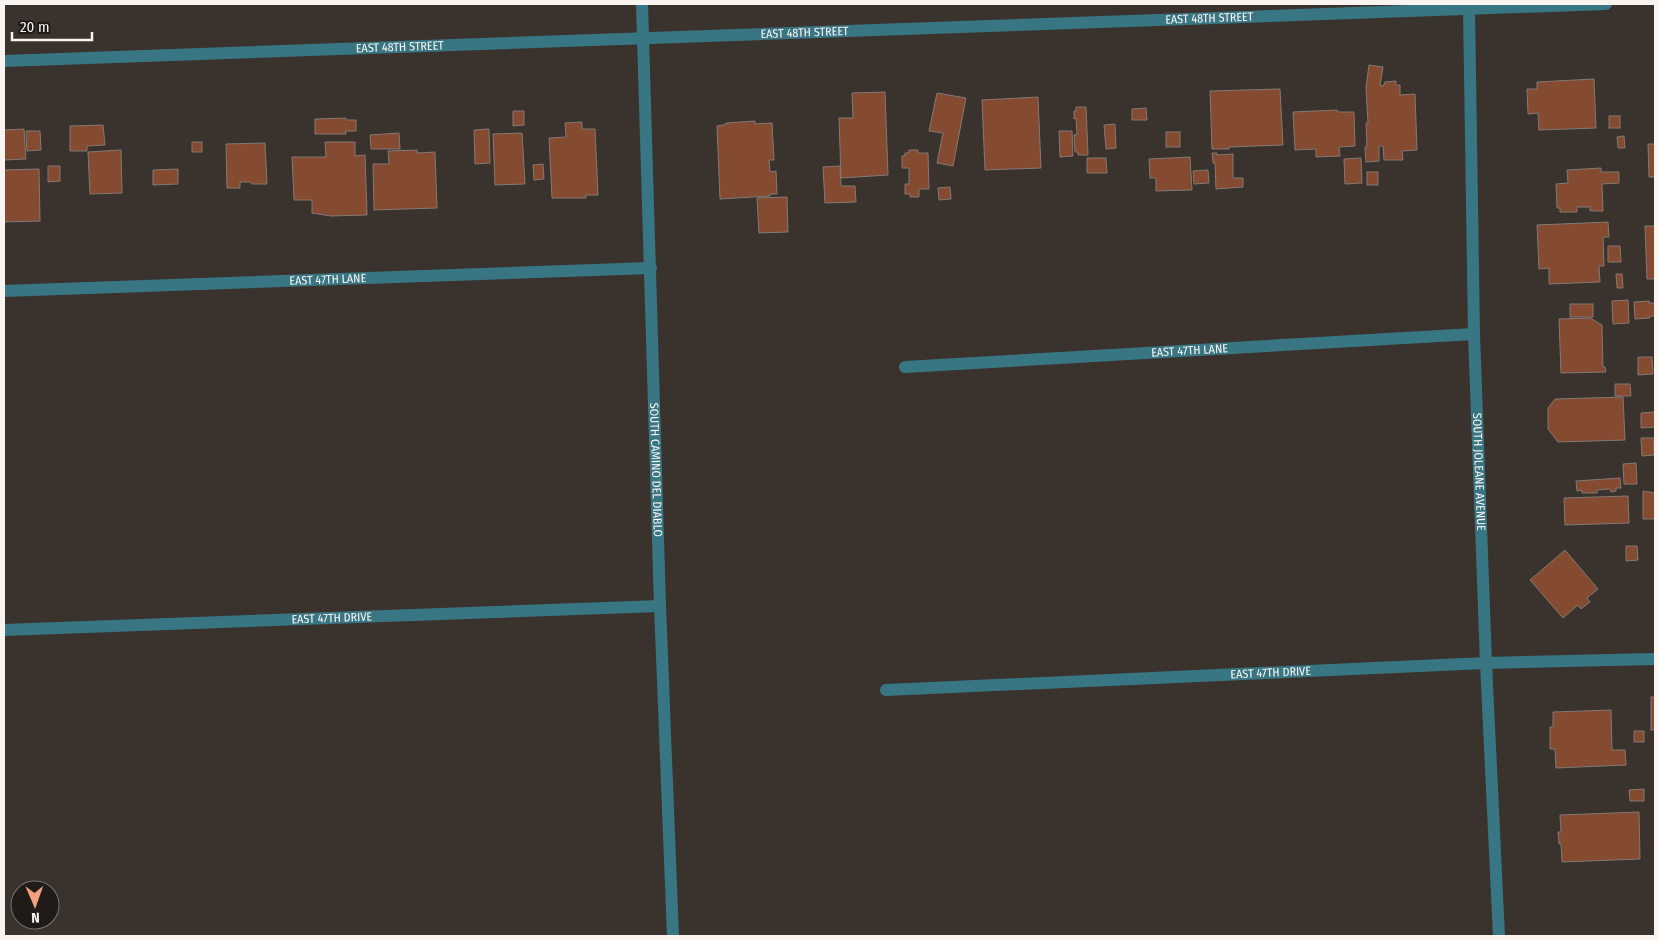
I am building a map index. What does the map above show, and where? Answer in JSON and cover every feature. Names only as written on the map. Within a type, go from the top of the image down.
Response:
[{"type":"street","name":"SOUTH CAMINO DEL DIABLO","points":[[642,4],[660,606],[673,936]]},
{"type":"street","name":"EAST 48TH STREET","points":[[4,61],[1606,4]]},
{"type":"street","name":"SOUTH JOLEANE AVENUE","points":[[1469,8],[1474,334],[1486,663],[1499,936]]},
{"type":"street","name":"EAST 47TH LANE","points":[[4,291],[651,268]]},
{"type":"street","name":"EAST 47TH LANE","points":[[905,367],[1474,334]]},
{"type":"street","name":"EAST 47TH DRIVE","points":[[4,630],[660,606]]},
{"type":"street","name":"EAST 47TH DRIVE","points":[[886,690],[1486,663],[1655,659]]},
{"type":"building","points":[[1369,65],[1383,67],[1380,86],[1384,85],[1385,82],[1396,81],[1396,85],[1400,85],[1400,95],[1415,94],[1417,150],[1402,151],[1403,160],[1384,160],[1383,146],[1379,146],[1379,161],[1366,162],[1366,123],[1368,123],[1366,88]]},
{"type":"building","points":[[1594,79],[1596,128],[1539,130],[1538,113],[1528,114],[1527,89],[1537,89],[1537,82]]},
{"type":"building","points":[[1280,89],[1283,145],[1212,149],[1210,91]]},
{"type":"building","points":[[885,92],[888,175],[841,178],[839,118],[853,118],[852,93]]},
{"type":"building","points":[[937,93],[966,98],[953,166],[937,163],[943,133],[929,131]]},
{"type":"building","points":[[1038,97],[1041,168],[985,170],[982,100]]},
{"type":"building","points":[[1076,107],[1086,107],[1088,155],[1078,155],[1078,152],[1075,152],[1074,135],[1077,134],[1074,111],[1076,111]]},
{"type":"building","points":[[1146,108],[1147,120],[1132,120],[1132,109]]},
{"type":"building","points":[[1337,110],[1338,112],[1354,112],[1355,146],[1339,147],[1340,156],[1316,157],[1316,149],[1295,150],[1293,112]]},
{"type":"building","points":[[513,111],[524,111],[524,125],[513,126]]},
{"type":"building","points":[[1609,116],[1620,116],[1620,128],[1609,128]]},
{"type":"building","points":[[346,118],[346,120],[356,120],[356,131],[345,131],[346,134],[315,134],[315,119]]},
{"type":"building","points":[[755,121],[755,124],[772,123],[774,160],[769,160],[770,172],[776,171],[777,194],[720,199],[717,126],[726,123]]},
{"type":"building","points":[[582,122],[582,129],[595,129],[598,195],[586,195],[586,198],[552,198],[549,138],[566,137],[565,123]]},
{"type":"building","points":[[1115,124],[1116,148],[1106,149],[1104,125]]},
{"type":"building","points":[[103,125],[105,145],[87,146],[87,151],[70,151],[70,126]]},
{"type":"building","points":[[24,129],[26,159],[4,160],[4,130]]},
{"type":"building","points":[[489,129],[490,163],[475,164],[474,130]]},
{"type":"building","points":[[26,131],[40,131],[41,150],[27,151]]},
{"type":"building","points":[[1059,131],[1072,131],[1073,156],[1060,157]]},
{"type":"building","points":[[1166,132],[1180,132],[1180,147],[1166,147]]},
{"type":"building","points":[[399,133],[400,149],[371,149],[370,135]]},
{"type":"building","points":[[522,133],[525,184],[495,185],[493,134]]},
{"type":"building","points":[[1624,136],[1625,148],[1618,148],[1617,137]]},
{"type":"building","points":[[192,142],[202,142],[202,152],[192,152]]},
{"type":"building","points":[[325,142],[355,142],[355,156],[365,155],[367,215],[331,216],[312,213],[312,200],[294,200],[292,157],[326,157]]},
{"type":"building","points":[[265,143],[267,184],[240,182],[240,188],[227,188],[226,144]]},
{"type":"building","points":[[1648,144],[1655,144],[1655,177],[1649,177]]},
{"type":"building","points":[[121,150],[122,193],[90,194],[88,152]]},
{"type":"building","points":[[417,150],[417,153],[435,152],[437,208],[374,210],[373,164],[389,164],[388,151]]},
{"type":"building","points":[[909,150],[918,150],[918,153],[928,153],[929,189],[919,189],[919,197],[910,197],[910,194],[905,194],[905,184],[909,184],[909,168],[902,168],[902,156],[905,156],[905,153],[909,153]]},
{"type":"building","points":[[1212,153],[1217,153],[1217,155],[1233,154],[1233,178],[1243,178],[1243,187],[1216,189],[1215,163],[1213,163]]},
{"type":"building","points":[[1190,157],[1192,190],[1156,191],[1156,178],[1150,178],[1149,159]]},
{"type":"building","points":[[1087,158],[1106,158],[1107,173],[1087,173]]},
{"type":"building","points":[[1361,158],[1362,183],[1345,184],[1344,159]]},
{"type":"building","points":[[543,164],[544,179],[534,180],[533,165]]},
{"type":"building","points":[[48,166],[60,166],[60,181],[48,182]]},
{"type":"building","points":[[840,166],[841,186],[855,186],[856,202],[825,203],[823,167]]},
{"type":"building","points":[[1601,168],[1601,172],[1619,172],[1619,183],[1602,184],[1603,211],[1590,211],[1590,207],[1577,207],[1577,212],[1560,212],[1560,208],[1557,208],[1556,184],[1568,183],[1567,170]]},
{"type":"building","points":[[39,169],[40,221],[4,222],[4,170]]},
{"type":"building","points":[[178,169],[178,184],[153,185],[153,170]]},
{"type":"building","points":[[1208,170],[1209,183],[1194,184],[1193,171]]},
{"type":"building","points":[[1367,172],[1378,172],[1378,185],[1367,185]]},
{"type":"building","points":[[950,187],[951,199],[939,200],[938,188]]},
{"type":"building","points":[[787,197],[788,232],[759,233],[757,198]]},
{"type":"building","points":[[1608,222],[1609,237],[1603,237],[1604,266],[1599,266],[1600,282],[1549,284],[1549,268],[1539,269],[1537,225]]},
{"type":"building","points":[[1645,226],[1655,226],[1655,279],[1647,279]]},
{"type":"building","points":[[1608,246],[1620,246],[1621,262],[1608,262]]},
{"type":"building","points":[[1616,274],[1622,274],[1623,288],[1617,288]]},
{"type":"building","points":[[1628,300],[1629,323],[1613,324],[1612,301]]},
{"type":"building","points":[[1649,301],[1649,303],[1655,303],[1655,316],[1635,319],[1634,302]]},
{"type":"building","points":[[1570,304],[1593,304],[1593,317],[1570,317]]},
{"type":"building","points":[[1590,318],[1602,325],[1603,367],[1605,367],[1606,372],[1561,373],[1559,319]]},
{"type":"building","points":[[1638,357],[1652,357],[1653,374],[1638,375]]},
{"type":"building","points":[[1615,384],[1630,384],[1631,396],[1615,396]]},
{"type":"building","points":[[1623,397],[1625,440],[1558,442],[1548,429],[1548,408],[1555,399]]},
{"type":"building","points":[[1655,412],[1655,427],[1641,428],[1641,413]]},
{"type":"building","points":[[1641,438],[1654,438],[1654,455],[1642,456]]},
{"type":"building","points":[[1636,463],[1637,484],[1624,484],[1623,464]]},
{"type":"building","points":[[1620,478],[1621,488],[1616,488],[1616,491],[1611,492],[1610,489],[1597,490],[1597,493],[1582,493],[1582,490],[1577,491],[1576,481]]},
{"type":"building","points":[[1643,491],[1655,493],[1655,519],[1643,519]]},
{"type":"building","points":[[1628,496],[1629,523],[1565,525],[1564,498]]},
{"type":"building","points":[[1626,546],[1637,546],[1638,560],[1626,561]]},
{"type":"building","points":[[1565,550],[1598,589],[1587,598],[1590,602],[1581,609],[1578,605],[1563,618],[1530,580]]},
{"type":"building","points":[[1651,697],[1655,697],[1655,730],[1651,730]]},
{"type":"building","points":[[1611,710],[1612,750],[1625,750],[1626,765],[1556,768],[1555,749],[1550,749],[1550,727],[1553,727],[1553,712]]},
{"type":"building","points":[[1634,731],[1644,731],[1644,742],[1634,742]]},
{"type":"building","points":[[1644,789],[1644,801],[1630,801],[1629,790]]},
{"type":"building","points":[[1639,812],[1640,859],[1562,862],[1558,832],[1561,832],[1560,815]]}]
